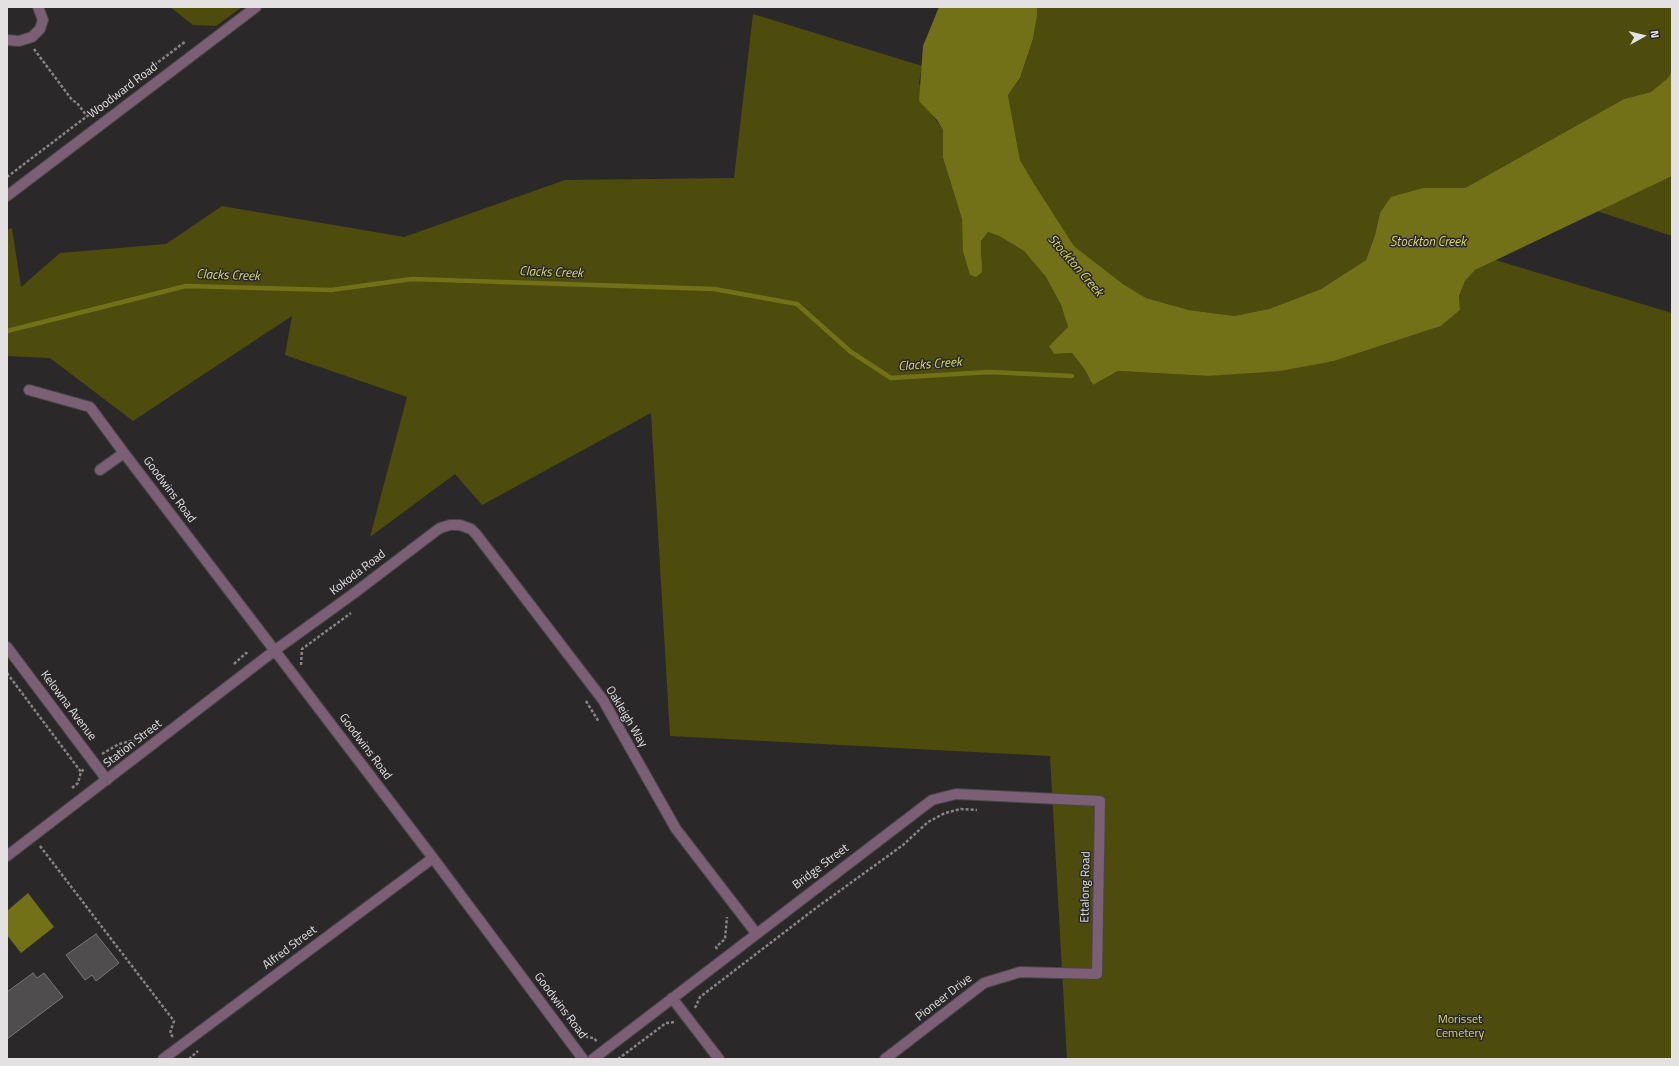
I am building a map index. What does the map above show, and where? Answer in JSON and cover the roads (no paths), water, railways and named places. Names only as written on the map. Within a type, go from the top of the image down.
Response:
[{"type":"street","points":[[7,40],[20,41],[28,38],[40,29],[42,20],[38,7]]},
{"type":"street","name":"Woodward Road","points":[[7,196],[256,7]]},
{"type":"street","name":"Goodwins Road","points":[[29,390],[90,407],[274,651],[433,858],[583,1059]]},
{"type":"street","points":[[100,470],[124,453]]},
{"type":"street","name":"Kokoda Road","points":[[274,651],[353,594],[428,536],[450,524],[460,525]]},
{"type":"street","name":"Oakleigh Way","points":[[460,525],[471,529],[476,534],[603,700],[676,829],[756,933]]},
{"type":"street","name":"Kelowna Avenue","points":[[7,647],[108,780]]},
{"type":"street","name":"Station Street","points":[[7,856],[34,837],[274,651]]},
{"type":"street","name":"Bridge Street","points":[[593,1059],[932,800],[956,794],[1100,801]]},
{"type":"street","name":"Ettalong Road","points":[[1097,974],[1100,801]]},
{"type":"street","name":"Alfred Street","points":[[162,1059],[433,858]]},
{"type":"street","name":"Pioneer Drive","points":[[885,1059],[984,983],[1020,972],[1097,974]]},
{"type":"street","points":[[672,998],[719,1059]]},
{"type":"water","name":"Stockton Creek","points":[[939,7],[1037,7],[1033,39],[1020,78],[1008,95],[1020,160],[1074,246],[1123,284],[1146,298],[1189,310],[1234,316],[1269,309],[1321,289],[1366,260],[1375,235],[1380,213],[1391,197],[1423,188],[1465,188],[1624,99],[1651,92],[1668,78],[1672,71],[1672,176],[1475,270],[1465,281],[1459,296],[1460,310],[1441,326],[1334,361],[1280,371],[1208,376],[1118,371],[1093,385],[1085,370],[1072,353],[1054,354],[1049,346],[1068,327],[1061,305],[1046,277],[1024,251],[999,236],[988,232],[981,241],[982,272],[976,277],[970,275],[963,251],[962,219],[943,158],[943,130],[937,120],[919,101],[923,46]]},
{"type":"water","points":[[28,893],[54,927],[21,953],[7,935],[7,911]]},
{"type":"waterway","name":"Clacks Creek","points":[[7,331],[186,286],[331,290],[412,279],[714,289],[797,304],[851,352],[891,378],[989,372],[1072,376]]},
{"type":"park label","name":"Morisset Cemetery","points":[[1460,1027]]}]
